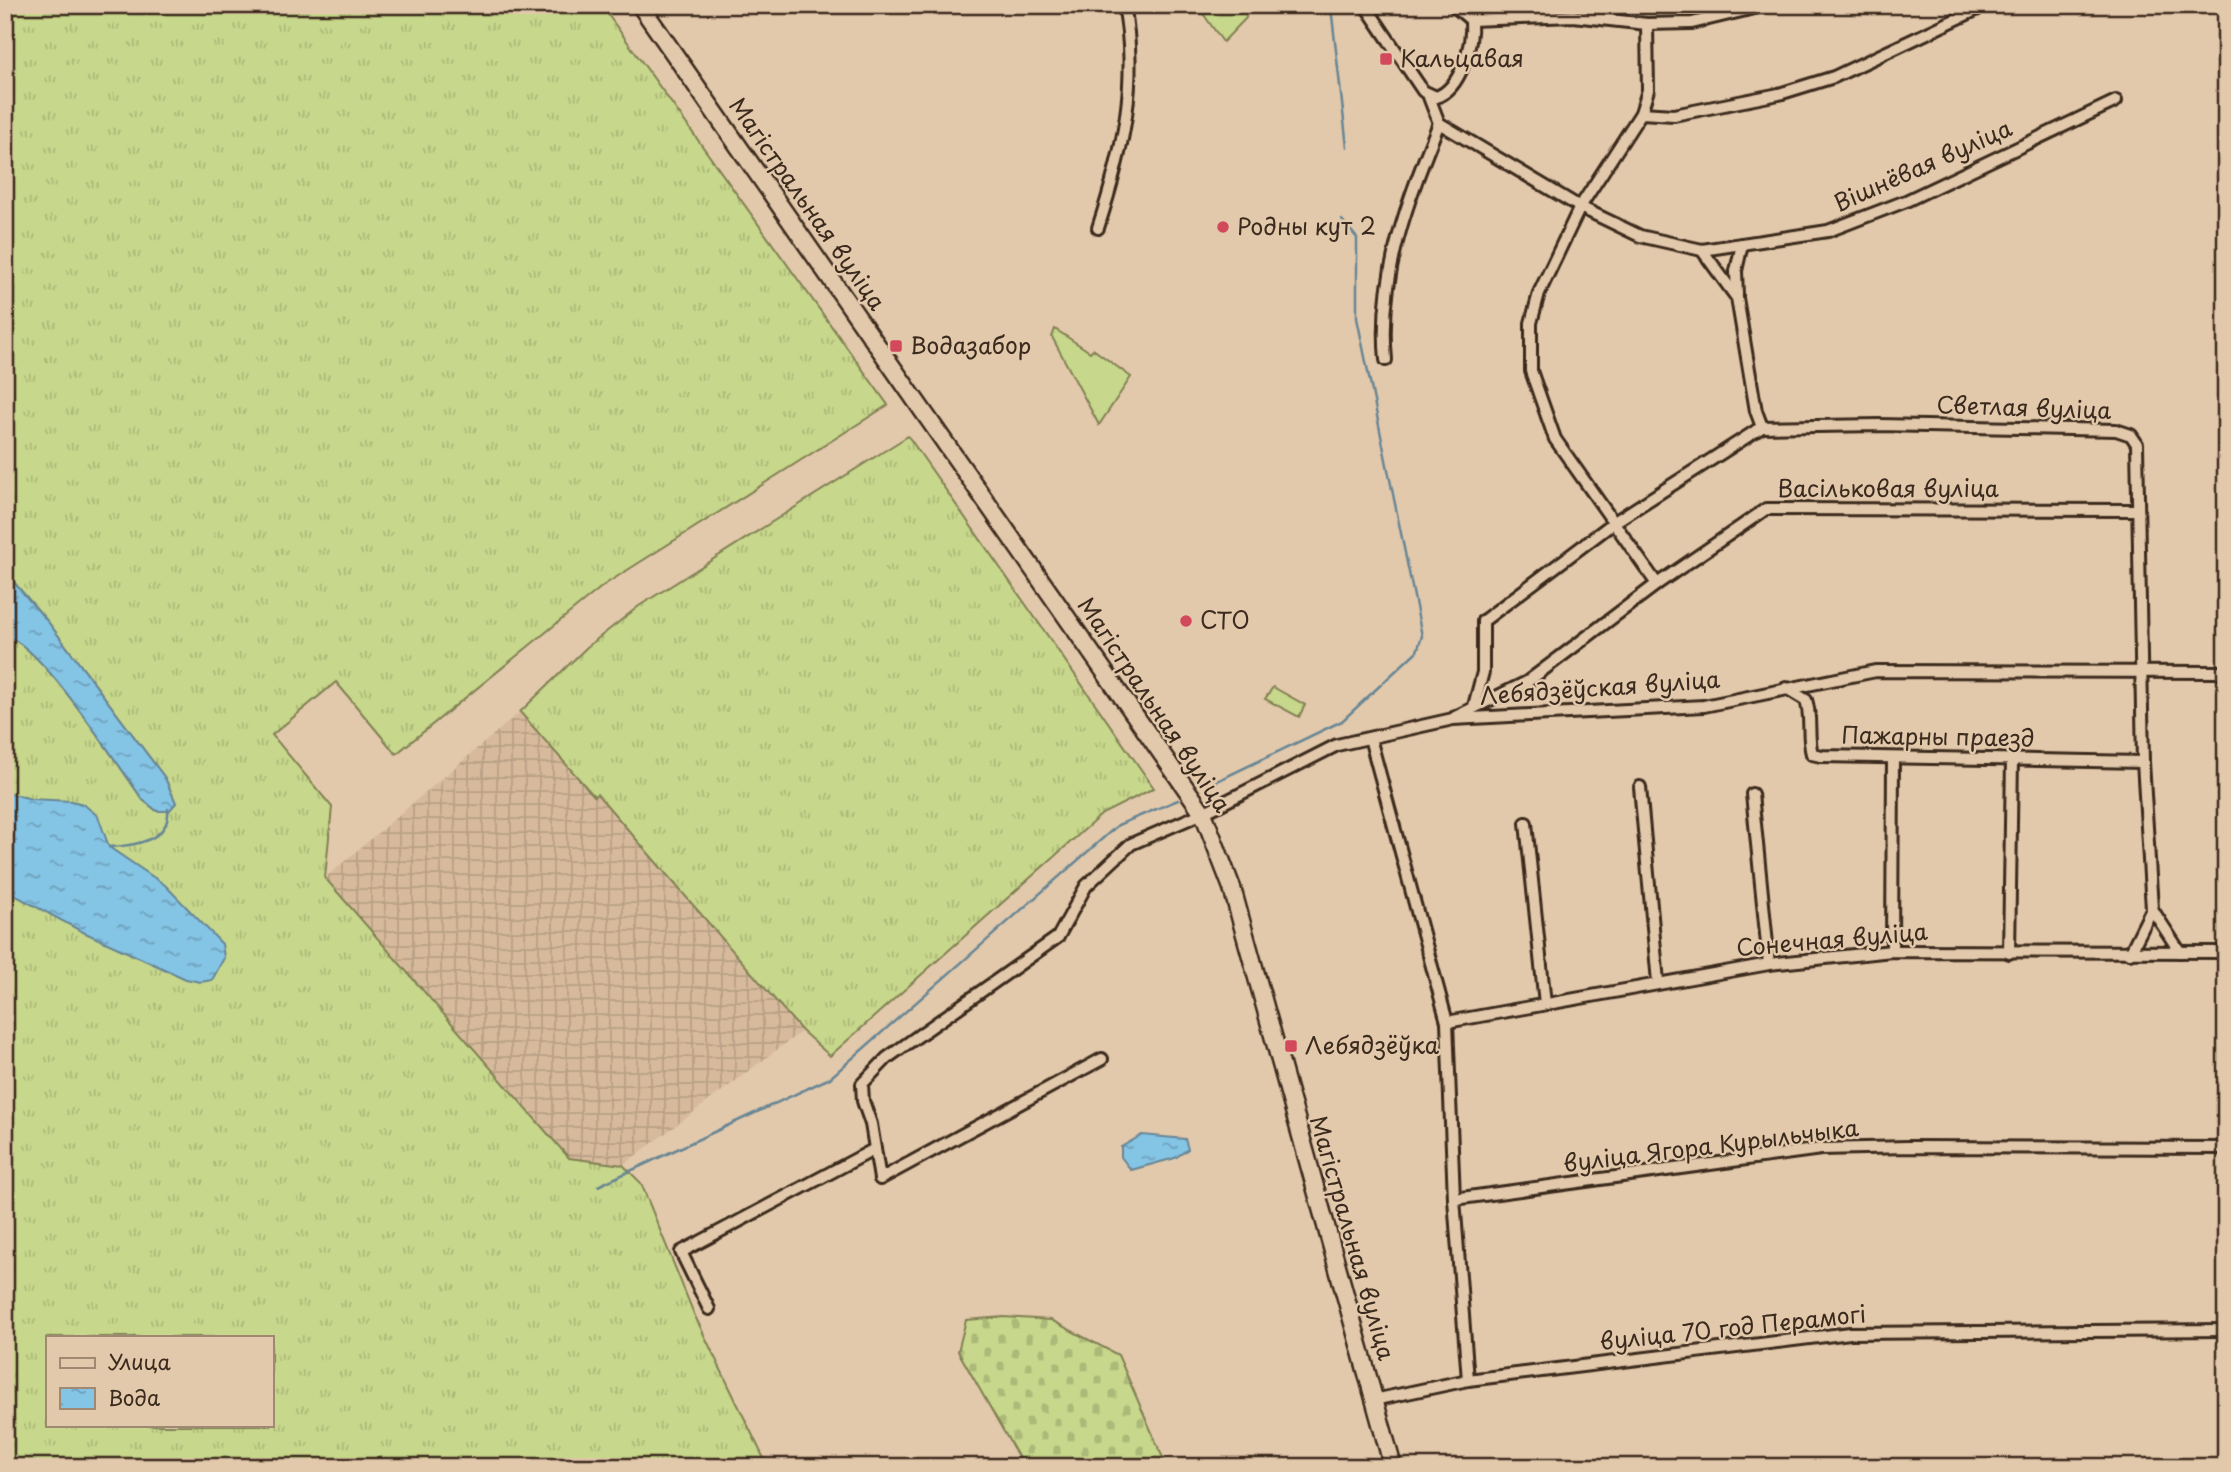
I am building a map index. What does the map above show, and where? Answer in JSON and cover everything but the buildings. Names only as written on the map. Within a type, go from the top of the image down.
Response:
[{"type":"main road","name":"Магістральная вуліца","points":[[640,5],[1203,813],[1232,888],[1392,1467]]},
{"type":"street","points":[[1098,228],[1121,158],[1129,106],[1131,43],[1124,5]]},
{"type":"street","points":[[1365,5],[1429,97],[1439,123],[1403,215],[1386,287],[1383,325],[1387,360]]},
{"type":"street","points":[[1452,5],[1471,20],[1573,16],[1647,24],[1692,23],[1767,5]]},
{"type":"street","points":[[1641,113],[1674,115],[1779,94],[1834,77],[1978,9],[1976,5]]},
{"type":"street","points":[[1429,97],[1445,93],[1454,81],[1470,45],[1471,20]]},
{"type":"street","points":[[1647,24],[1648,90],[1641,113],[1580,207],[1539,293],[1531,323],[1531,371],[1555,439],[1616,521],[1657,583]]},
{"type":"street","name":"Вішнёвая вуліца","points":[[1439,123],[1580,207],[1640,236],[1702,250],[1828,231],[1906,201],[2116,101]]},
{"type":"street","points":[[1474,706],[1483,672],[1483,621],[1616,521],[1762,427],[1756,411],[1737,298],[1736,271],[1742,244]]},
{"type":"street","points":[[1702,250],[1737,298]]},
{"type":"street","name":"Светлая вуліца","points":[[1762,427],[1879,425],[2116,430],[2131,435],[2137,444],[2143,762],[2152,909]]},
{"type":"street","name":"Васільковая вуліца","points":[[1452,719],[1527,682],[1657,583],[1766,509],[2137,510]]},
{"type":"street","name":"Лебядзёўская вуліца","points":[[875,1150],[871,1124],[863,1101],[862,1084],[887,1058],[1058,937],[1086,886],[1131,844],[1203,813],[1338,745],[1452,719],[1704,706],[1876,671],[2226,672]]},
{"type":"street","name":"Пажарны праезд","points":[[1785,688],[1806,700],[1810,712],[1812,754],[1894,759],[2143,762]]},
{"type":"street","points":[[1501,697],[1505,716]]},
{"type":"street","points":[[1370,737],[1447,1021],[1454,1199],[1468,1380]]},
{"type":"street","points":[[1892,951],[1894,759]]},
{"type":"street","points":[[2009,953],[2012,759]]},
{"type":"street","points":[[1640,788],[1658,982]]},
{"type":"street","points":[[1752,794],[1769,964]]},
{"type":"street","points":[[1526,823],[1545,1004]]},
{"type":"street","points":[[2152,909],[2180,952]]},
{"type":"street","points":[[2130,953],[2152,909]]},
{"type":"street","name":"Сонечная вуліца","points":[[1447,1021],[1769,964],[1892,951],[2226,952]]},
{"type":"street","points":[[709,1309],[681,1252],[875,1150],[880,1179],[1102,1059]]},
{"type":"street","name":"вуліца Ягора Курыльчыка","points":[[1454,1199],[1821,1150],[1908,1147],[2226,1148]]},
{"type":"street","name":"вуліца 70 год Перамогі","points":[[1374,1400],[1468,1380],[1850,1333],[2226,1330]]},
{"type":"shaded area","points":[[520,712],[594,796],[597,794],[605,802],[802,1031],[623,1165],[569,1159],[325,878]]},
{"type":"green space","points":[[5,5],[601,5],[888,405],[604,585],[396,754],[336,682],[272,735],[332,807],[325,878],[569,1158],[623,1165],[641,1183],[694,1314],[768,1467],[5,1467],[5,637],[19,643],[37,658],[57,681],[143,800],[157,811],[176,803],[165,778],[48,622],[5,572]]},
{"type":"green space","points":[[1197,5],[1247,5],[1246,18],[1223,42]]},
{"type":"green space","points":[[1055,329],[1090,352],[1093,349],[1131,377],[1099,425],[1052,337]]},
{"type":"green space","points":[[908,436],[1154,788],[1102,814],[830,1056],[802,1031],[597,794],[594,796],[520,712],[587,647],[639,606]]},
{"type":"green space","points":[[1273,687],[1305,705],[1299,717],[1265,699]]},
{"type":"green space","points":[[1004,1317],[1051,1320],[1118,1355],[1167,1467],[1024,1467],[958,1351],[966,1320]]},
{"type":"water","points":[[5,572],[48,622],[165,778],[176,803],[169,811],[157,811],[143,800],[57,681],[37,658],[19,643],[5,637]]},
{"type":"water","points":[[5,792],[31,799],[72,801],[83,804],[98,816],[109,847],[165,885],[222,944],[224,958],[212,980],[200,982],[186,979],[81,931],[5,890]]},
{"type":"water","points":[[1142,1135],[1185,1139],[1188,1149],[1175,1158],[1131,1170],[1121,1157],[1121,1147]]},
{"type":"waterway","points":[[1331,7],[1347,147]]},
{"type":"waterway","points":[[1211,784],[1342,721],[1417,651],[1422,636],[1357,318],[1357,238],[1342,220]]},
{"type":"waterway","points":[[598,1186],[830,1078],[1118,825],[1178,800]]},
{"type":"waterway","points":[[109,847],[139,843],[157,835],[167,820],[168,809]]},
{"type":"place","name":"Кальцавая","points":[[1386,59]]},
{"type":"place","name":"Родны кут 2","points":[[1223,227]]},
{"type":"place","name":"Водазабор","points":[[896,346]]},
{"type":"place","name":"СТО","points":[[1186,621]]},
{"type":"place","name":"Лебядзёўка","points":[[1291,1046]]}]
